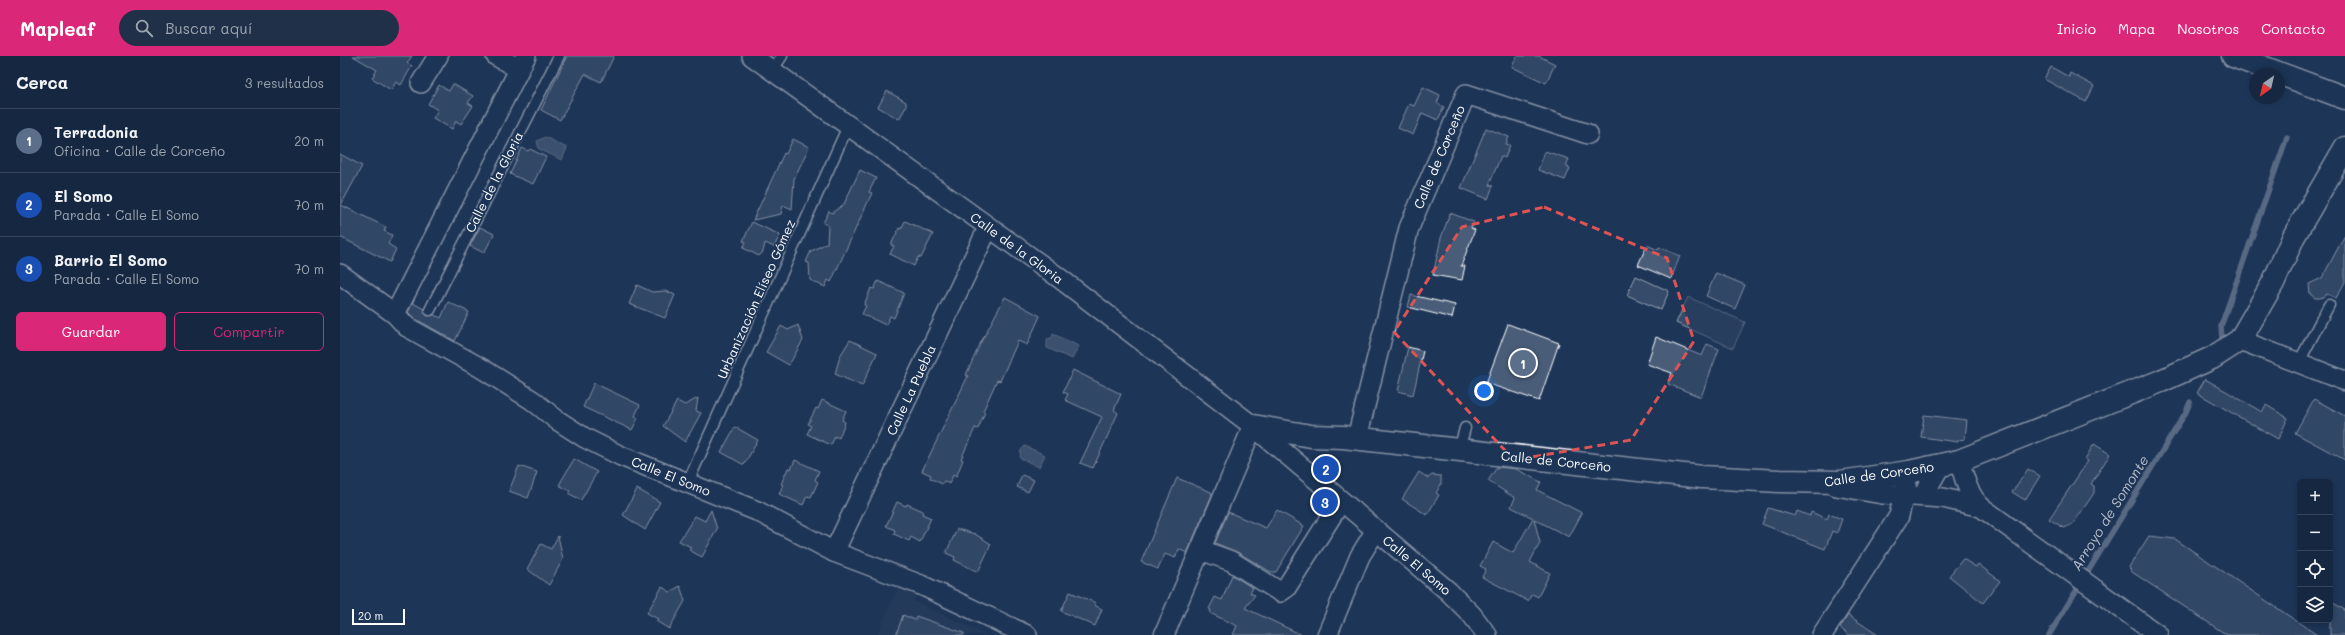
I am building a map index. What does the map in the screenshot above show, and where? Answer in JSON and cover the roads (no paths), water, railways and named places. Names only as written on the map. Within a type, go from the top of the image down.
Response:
[{"type":"main road","points":[[2233,56],[2345,98]]},
{"type":"main road","points":[[2240,340],[2273,283],[2294,236],[2345,148]]},
{"type":"main road","name":"Calle de Corceño","points":[[1253,426],[1311,436],[1357,438],[1702,477],[1817,483],[1840,482],[1909,472],[1950,463],[2161,381],[2212,358],[2240,340]]},
{"type":"main road","name":"Calle de Corceño","points":[[1278,448],[1311,436]]},
{"type":"street","points":[[421,83],[438,56]]},
{"type":"street","points":[[395,314],[522,62],[496,56]]},
{"type":"street","name":"Calle de la Gloria","points":[[752,56],[777,63],[848,126],[1058,277],[1253,426],[1278,448]]},
{"type":"street","name":"Calle de Corceño","points":[[1357,438],[1409,228],[1466,94],[1588,134]]},
{"type":"street","name":"Calle La Puebla","points":[[834,552],[988,228]]},
{"type":"street","name":"Calle El Somo","points":[[340,274],[395,314],[407,327],[482,368],[532,400],[557,420],[585,438],[621,456],[688,482],[757,512],[834,552],[921,585],[1027,635]]},
{"type":"street","points":[[2240,340],[2345,381]]},
{"type":"street","points":[[1164,635],[1253,426]]},
{"type":"street","name":"Calle El Somo","points":[[1278,448],[1448,591],[1472,615],[1487,635]]},
{"type":"street","points":[[1914,495],[1950,463],[1972,498],[1981,507],[2073,572],[2158,635]]},
{"type":"street","points":[[1909,472],[1914,495]]},
{"type":"street","points":[[1817,483],[1882,494],[1943,498],[1981,507]]},
{"type":"street","name":"Calle de Corceño","points":[[1822,635],[1914,495]]},
{"type":"street","points":[[1201,550],[1231,561],[1280,592],[1286,588],[1340,501]]},
{"type":"street","points":[[1327,635],[1360,556],[1376,530]]},
{"type":"lane","name":"Calle de la Gloria","points":[[430,310],[559,56]]},
{"type":"lane","name":"Urbanización Elíseo Gómez","points":[[688,482],[848,126]]},
{"type":"lane","points":[[2299,362],[2329,305]]},
{"type":"lane","points":[[1459,450],[1465,428]]},
{"type":"waterway","points":[[2222,339],[2221,326],[2287,137]]},
{"type":"waterway","name":"Arroyo de Somonte","points":[[2049,635],[2186,412],[2190,402]]},
{"type":"place","name":"Terradonia","points":[[1523,363]]},
{"type":"place","name":"El Somo","points":[[1326,469]]},
{"type":"place","name":"Barrio El Somo","points":[[1325,502]]}]
